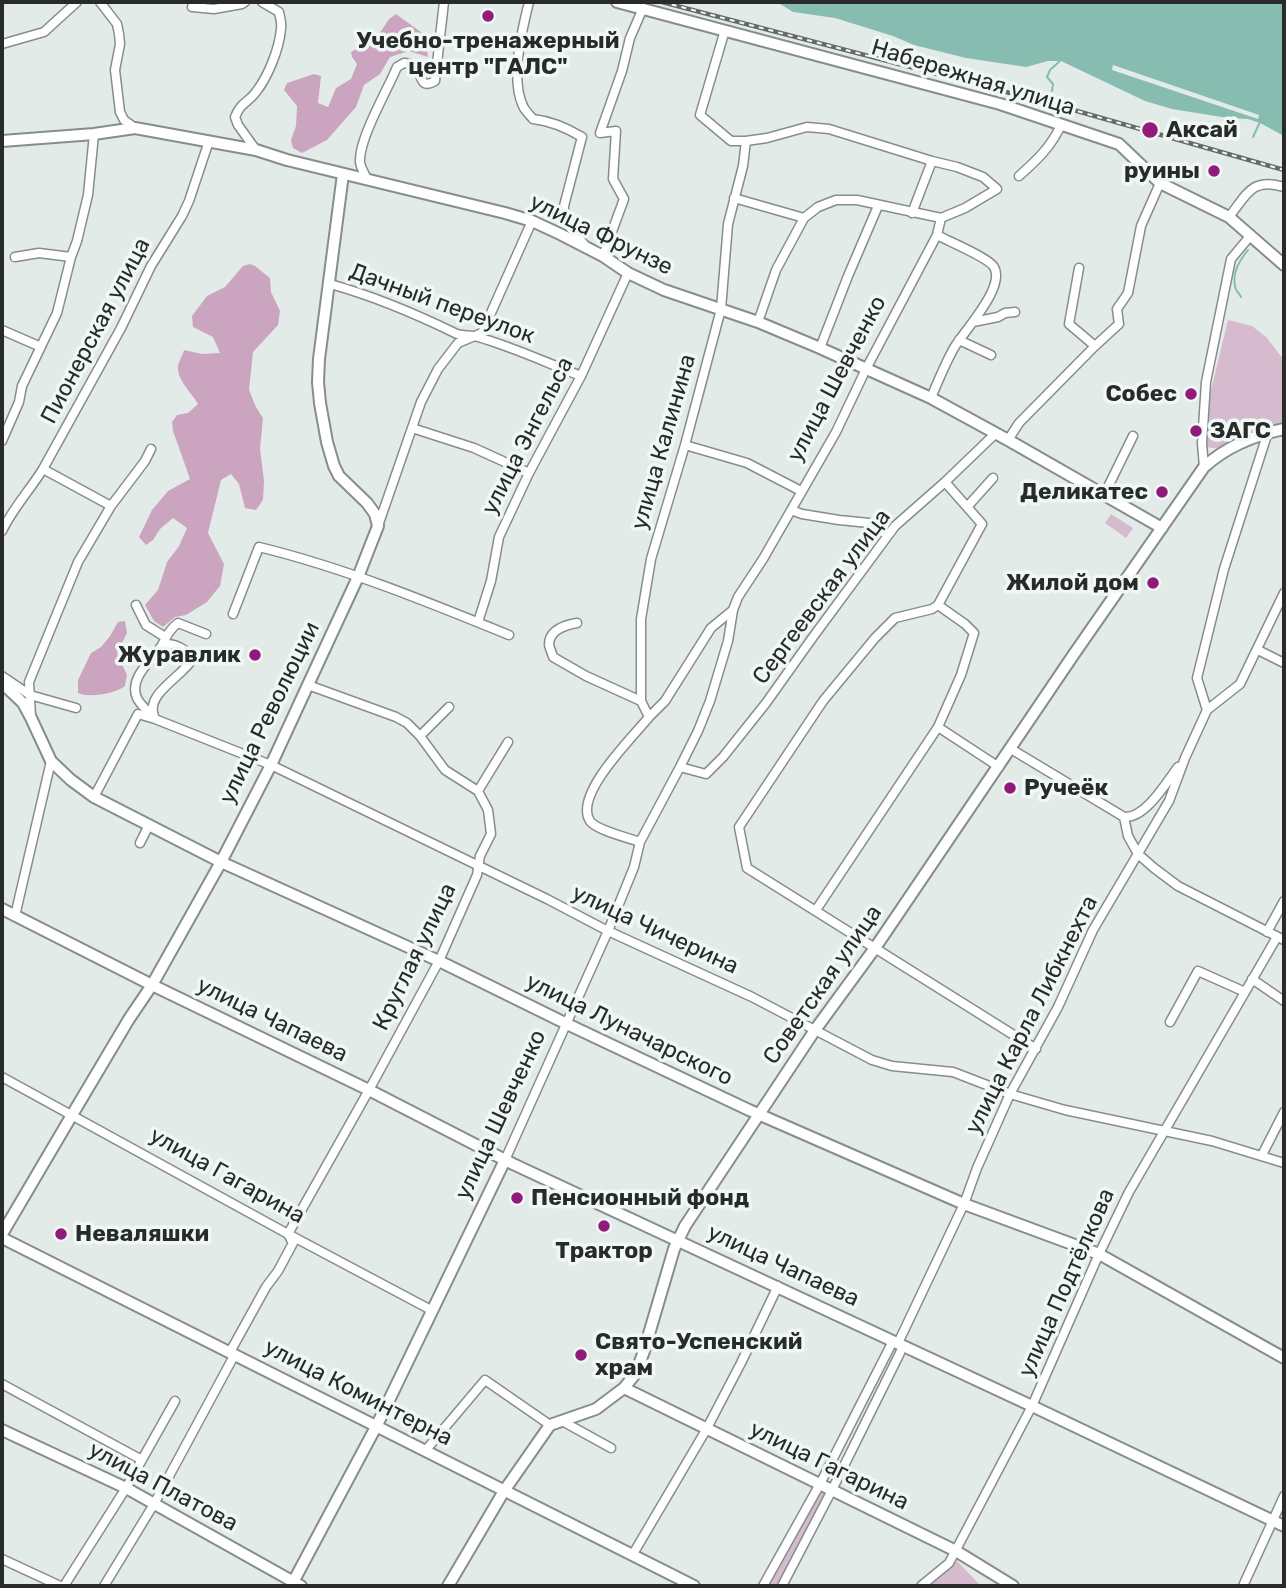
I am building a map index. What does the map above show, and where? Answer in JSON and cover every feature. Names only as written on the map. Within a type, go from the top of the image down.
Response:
[{"type":"street","points":[[2,44],[44,32],[77,2]]},
{"type":"street","points":[[100,2],[117,24],[120,44],[115,70],[120,112],[124,120],[135,128]]},
{"type":"street","points":[[192,7],[214,9],[242,5],[244,2]]},
{"type":"street","points":[[256,150],[235,117],[239,107],[256,92],[275,53],[281,27],[279,12],[262,2]]},
{"type":"street","points":[[367,179],[360,158],[364,142],[397,67],[404,63],[413,64],[422,81],[426,84],[435,81],[444,2]]},
{"type":"street","points":[[529,2],[518,54],[518,87],[523,105],[533,119],[547,121],[582,137],[616,131],[613,179],[624,199],[603,256]]},
{"type":"street","name":"Набережная улица","points":[[617,2],[1000,104],[1119,144],[1160,183],[1229,216],[1284,265]]},
{"type":"street","points":[[600,133],[622,71],[630,38],[643,8]]},
{"type":"street","points":[[725,30],[700,115],[731,141],[767,138],[807,127],[829,129],[957,167],[983,177],[997,189],[965,208],[941,218],[857,200],[836,200],[818,207],[803,218],[776,270],[758,322]]},
{"type":"street","points":[[1019,176],[1042,156],[1054,141],[1060,125]]},
{"type":"street","name":"улица Фрунзе","points":[[2,141],[135,128],[256,150],[532,221],[664,290],[758,322],[931,398],[1162,528]]},
{"type":"street","points":[[2,441],[19,402],[22,386],[57,313],[88,195],[94,134]]},
{"type":"street","points":[[582,137],[564,214],[566,223],[587,248]]},
{"type":"street","name":"Пионерская улица","points":[[2,530],[16,505],[43,468],[121,328],[151,266],[182,216],[209,141]]},
{"type":"street","name":"улица Калинина","points":[[640,701],[641,619],[651,559],[721,309],[729,224],[746,141]]},
{"type":"street","points":[[912,213],[932,161]]},
{"type":"street","points":[[343,174],[318,359],[320,403],[327,442],[338,476],[367,503],[375,514],[378,526]]},
{"type":"street","points":[[1008,440],[1018,423],[1119,324],[1117,309],[1128,293],[1141,226],[1160,183]]},
{"type":"street","points":[[1229,216],[1257,184],[1284,187]]},
{"type":"street","points":[[734,198],[803,218]]},
{"type":"street","points":[[820,348],[878,206]]},
{"type":"street","name":"улица Шевченко","points":[[295,1585],[433,1311],[505,1160],[608,931],[634,867],[640,842],[680,768],[710,701],[738,597],[836,432],[937,235],[941,218]]},
{"type":"street","points":[[378,526],[421,402],[439,369],[458,344],[482,332],[532,221]]},
{"type":"street","points":[[931,398],[959,340],[994,288],[996,276],[994,266],[987,260],[937,235]]},
{"type":"street","points":[[1204,467],[1202,443],[1206,382],[1231,259],[1251,235]]},
{"type":"street","points":[[15,257],[39,253],[71,257]]},
{"type":"street","points":[[1079,268],[1069,324],[1095,346]]},
{"type":"street","name":"улица Энгельса","points":[[478,622],[491,581],[499,537],[581,376],[628,273]]},
{"type":"street","name":"Дачный переулок","points":[[330,284],[386,303],[457,334],[474,336],[581,376]]},
{"type":"street","points":[[973,321],[1015,312]]},
{"type":"street","points":[[2,330],[41,347]]},
{"type":"street","points":[[959,340],[991,355]]},
{"type":"street","points":[[412,428],[474,448],[530,472]]},
{"type":"street","points":[[1204,467],[1220,454],[1268,432],[1284,429]]},
{"type":"street","points":[[1207,710],[1197,678],[1226,562],[1268,432]]},
{"type":"street","name":"Сергеевская улица","points":[[680,768],[706,774],[723,757],[766,703],[895,526],[996,433]]},
{"type":"street","points":[[1104,495],[1133,436]]},
{"type":"street","points":[[685,444],[747,463],[801,491]]},
{"type":"street","points":[[31,718],[29,682],[78,562],[111,506],[151,450]]},
{"type":"street","name":"Советская улица","points":[[550,1425],[596,1409],[624,1388],[636,1373],[677,1240],[815,1031],[875,948],[1204,467]]},
{"type":"street","points":[[43,468],[111,506]]},
{"type":"street","points":[[967,507],[993,478]]},
{"type":"street","points":[[945,482],[982,524],[938,605],[895,618],[850,667],[823,701],[739,827],[747,867],[1036,1049]]},
{"type":"street","points":[[790,510],[869,523],[888,535]]},
{"type":"street","name":"улица Революции","points":[[2,1236],[152,985],[221,862],[271,765],[358,577],[378,526]]},
{"type":"street","points":[[233,614],[259,547],[314,561],[509,635]]},
{"type":"street","name":"улица Карла Либкнехта","points":[[782,1586],[832,1490],[964,1204],[1010,1094],[1058,1007],[1093,930],[1169,801],[1207,710],[1240,684],[1284,593]]},
{"type":"street","points":[[136,605],[146,625],[164,640],[183,648],[193,658],[188,667],[166,685],[154,702],[152,711],[155,719]]},
{"type":"street","points":[[816,909],[938,727],[961,675],[974,633],[938,605]]},
{"type":"street","name":"улица Шевченко","points":[[649,717],[665,701],[711,628],[733,610]]},
{"type":"street","points":[[155,719],[137,698],[136,684],[141,671],[170,629],[178,623],[206,634]]},
{"type":"street","points":[[577,623],[561,626],[552,637],[549,645],[553,657],[640,701],[649,717],[598,778],[586,804],[590,821],[597,827],[640,842]]},
{"type":"street","points":[[1258,650],[1284,663]]},
{"type":"street","points":[[2,676],[30,695],[76,708]]},
{"type":"street","name":"улица Луначарского","points":[[2,682],[23,703],[51,761],[94,797],[221,862],[439,961],[760,1115],[964,1204],[1100,1254],[1284,1358]]},
{"type":"street","points":[[308,685],[396,716],[420,736],[445,770],[478,791],[508,742]]},
{"type":"street","points":[[420,736],[449,707]]},
{"type":"street","points":[[94,797],[138,714],[155,719]]},
{"type":"street","name":"улица Чичерина","points":[[155,719],[271,765],[608,931],[752,997],[872,1060],[892,1066],[953,1072],[1010,1094],[1065,1110],[1164,1130],[1284,1163]]},
{"type":"street","points":[[938,727],[999,767]]},
{"type":"street","points":[[1011,749],[1124,817],[1131,818],[1149,805],[1185,758]]},
{"type":"street","points":[[15,916],[51,761]]},
{"type":"street","name":"Круглая улица","points":[[104,1586],[155,1504],[266,1287],[293,1243],[288,1234],[439,961],[477,875],[480,856],[491,834],[488,810],[478,791]]},
{"type":"street","points":[[1124,817],[1128,836],[1138,854],[1154,868],[1178,886],[1281,939]]},
{"type":"street","points":[[140,843],[149,825]]},
{"type":"street","points":[[1267,932],[1284,901]]},
{"type":"street","name":"улица Чапаева","points":[[2,909],[505,1160],[1284,1526]]},
{"type":"street","name":"улица Подтёлкова","points":[[921,1586],[949,1563],[956,1551],[1032,1406],[1129,1192],[1252,979],[1281,939]]},
{"type":"street","points":[[1170,1022],[1198,971],[1245,992]]},
{"type":"street","points":[[1252,979],[1284,1001]]},
{"type":"street","name":"улица Гагарина","points":[[2,1077],[433,1311]]},
{"type":"street","points":[[1262,1155],[1284,1112]]},
{"type":"street","name":"улица Коминтерна","points":[[2,1236],[694,1586]]},
{"type":"street","points":[[633,1554],[706,1430],[778,1286]]},
{"type":"street","name":"улица Карла Либкнехта","points":[[764,1586],[898,1343]]},
{"type":"street","points":[[425,1451],[485,1380],[550,1425],[504,1491],[447,1586]]},
{"type":"street","name":"улица Платова","points":[[2,1384],[142,1460]]},
{"type":"street","name":"улица Гагарина","points":[[624,1388],[956,1551],[1013,1586]]},
{"type":"street","points":[[2,1559],[62,1586],[126,1489],[175,1401]]},
{"type":"street","points":[[562,1421],[611,1448]]},
{"type":"street","name":"улица Платова","points":[[2,1430],[155,1504],[295,1585]]},
{"type":"street","points":[[1243,1586],[1284,1496]]},
{"type":"shaded area","points":[[777,2],[1284,2],[1284,136],[1248,119],[1172,109],[1145,101],[1061,61],[1048,61],[1026,67],[966,58],[914,45],[835,18],[793,12]]},
{"type":"shaded area","points":[[396,14],[425,35],[428,57],[409,51],[390,57],[380,74],[364,85],[356,107],[327,140],[302,153],[293,148],[291,140],[296,126],[297,106],[284,90],[287,83],[314,74],[321,76],[318,103],[328,107],[336,88],[351,79],[357,64],[351,52],[377,37],[389,19]]},
{"type":"shaded area","points":[[250,264],[270,278],[271,292],[280,311],[278,325],[253,352],[249,390],[263,418],[260,449],[264,481],[263,500],[256,510],[245,508],[239,484],[231,474],[221,480],[208,533],[224,564],[220,586],[207,602],[186,615],[175,617],[163,627],[154,621],[145,605],[158,590],[167,562],[179,546],[187,528],[173,518],[146,545],[139,537],[152,510],[168,491],[190,479],[172,422],[177,415],[188,413],[198,404],[180,377],[178,365],[184,350],[202,354],[220,353],[213,337],[193,327],[192,316],[207,296],[225,287],[243,266]]},
{"type":"shaded area","points":[[1228,320],[1252,326],[1266,337],[1284,360],[1284,423],[1220,449],[1206,447],[1207,407]]},
{"type":"shaded area","points":[[1111,514],[1133,528],[1126,538],[1105,523]]},
{"type":"shaded area","points":[[125,621],[127,633],[117,653],[127,675],[125,686],[102,694],[78,693],[78,680],[91,653],[101,647],[118,622]]},
{"type":"shaded area","points":[[820,1489],[827,1493],[777,1586],[768,1586],[791,1547]]},
{"type":"shaded area","points":[[957,1561],[981,1586],[930,1586]]},
{"type":"pier","points":[[1113,65],[1259,115],[1258,119],[1112,70]]},
{"type":"waterway","points":[[1052,91],[1053,84],[1047,77],[1050,70],[1062,59]]},
{"type":"waterway","points":[[1253,137],[1260,122]]},
{"type":"waterway","points":[[1241,297],[1235,287],[1235,276],[1248,250]]},
{"type":"railway","points":[[662,2],[1056,105],[1284,170]]},
{"type":"place","name":"Учебно-тренажерный центр \"ГАЛС\"","points":[[488,16]]},
{"type":"place","name":"Аксай","points":[[1150,130]]},
{"type":"place","name":"руины","points":[[1214,171]]},
{"type":"place","name":"Собес","points":[[1191,394]]},
{"type":"place","name":"ЗАГС","points":[[1196,431]]},
{"type":"place","name":"Деликатес","points":[[1162,492]]},
{"type":"place","name":"Жилой дом","points":[[1153,583]]},
{"type":"place","name":"Журавлик","points":[[255,655]]},
{"type":"place","name":"Ручеёк","points":[[1010,788]]},
{"type":"place","name":"Пенсионный фонд","points":[[517,1198]]},
{"type":"place","name":"Трактор","points":[[604,1226]]},
{"type":"place","name":"Неваляшки","points":[[61,1234]]},
{"type":"place","name":"Свято-Успенский храм","points":[[581,1355]]}]
